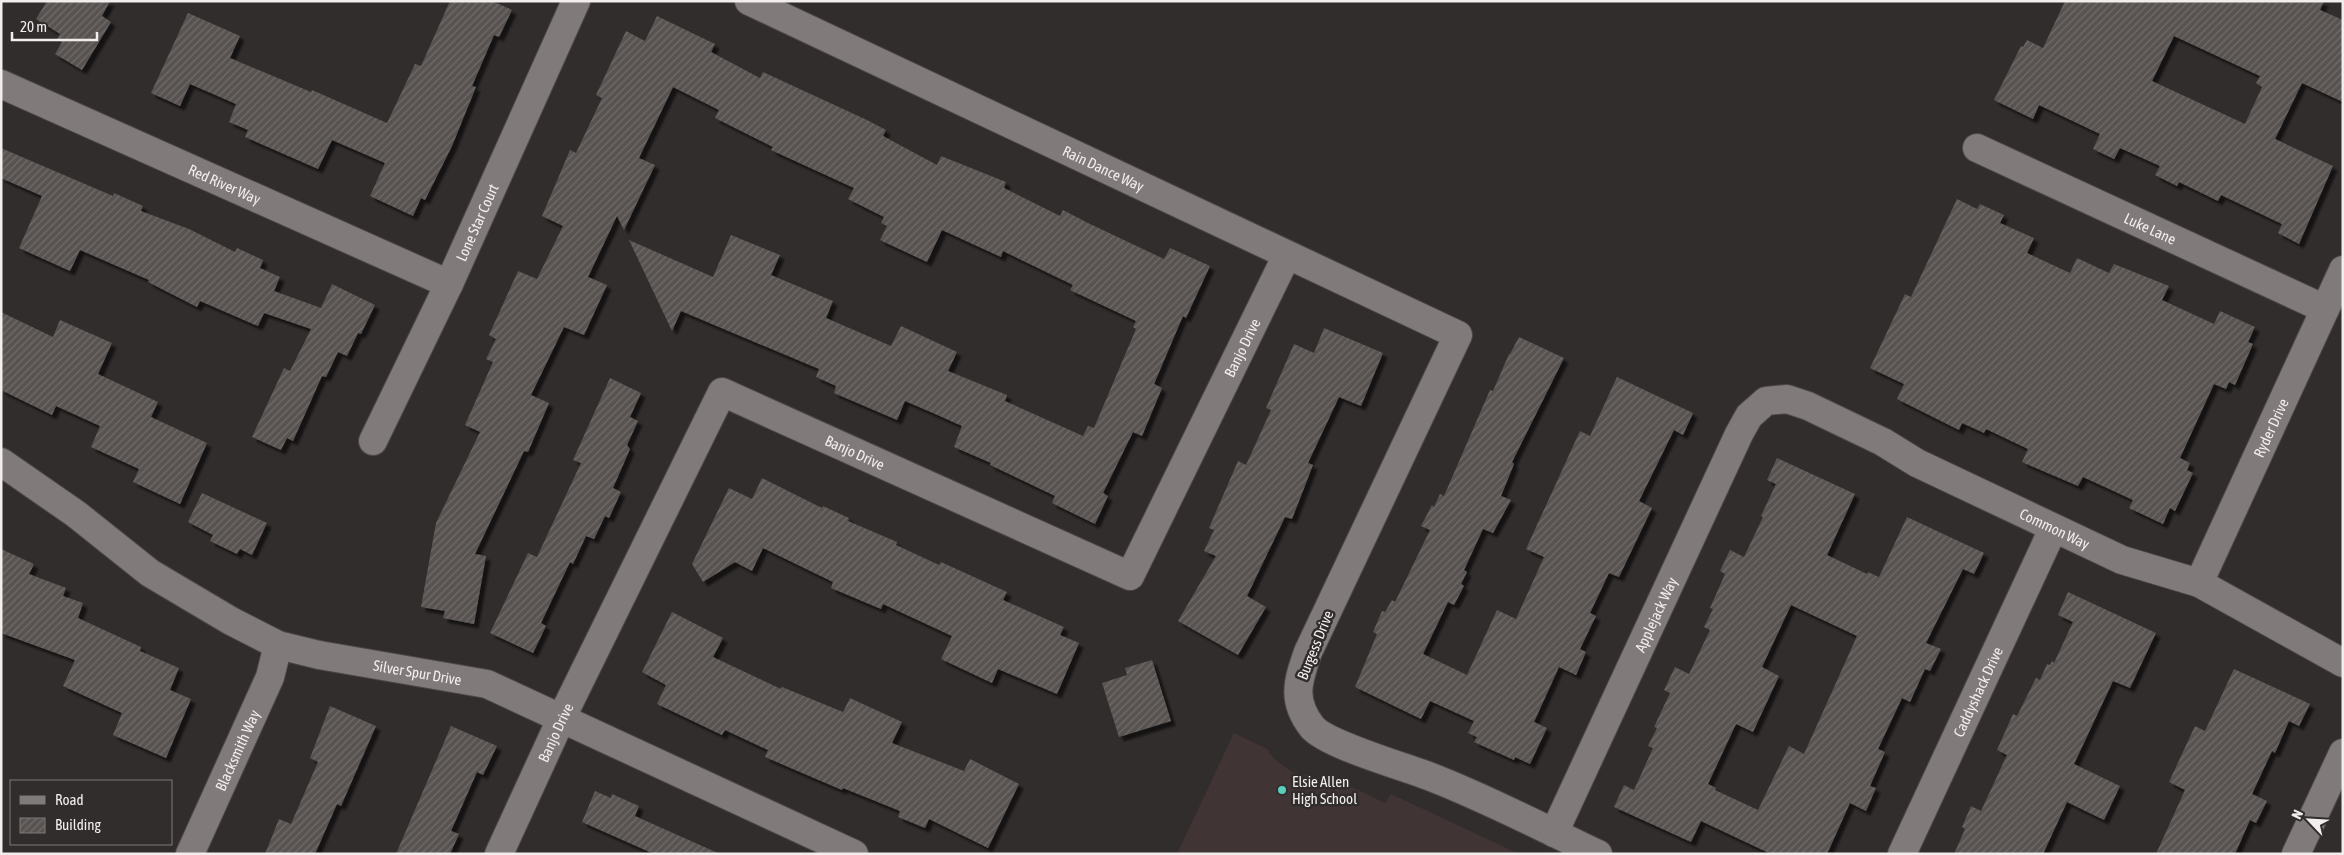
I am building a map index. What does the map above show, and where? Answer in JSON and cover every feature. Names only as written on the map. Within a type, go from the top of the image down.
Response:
[{"type":"street","name":"Lone Star Court","points":[[373,441],[449,284],[576,1]]},
{"type":"street","name":"Rain Dance Way","points":[[749,1],[1458,336]]},
{"type":"street","name":"Red River Way","points":[[1,84],[449,284]]},
{"type":"street","name":"Luke Lane","points":[[1977,148],[2325,309]]},
{"type":"street","name":"Banjo Drive","points":[[499,854],[562,717],[722,392],[1130,576],[1287,255]]},
{"type":"street","name":"Ryder Drive","points":[[2199,584],[2343,270]]},
{"type":"street","name":"Burgess Drive","points":[[1458,336],[1308,652],[1298,681],[1300,709],[1314,728],[1331,739],[1432,777],[1598,854]]},
{"type":"street","name":"Common Way","points":[[1766,401],[1786,399],[1808,406],[1883,442],[1917,464],[2052,529],[2122,560],[2199,584],[2343,663]]},
{"type":"street","name":"Applejack Way","points":[[1554,833],[1739,434],[1748,416],[1766,401]]},
{"type":"street","name":"Silver Spur Drive","points":[[1,462],[76,514],[150,573],[231,621],[278,645],[319,655],[487,684],[562,717],[854,854]]},
{"type":"street","name":"Caddyshack Drive","points":[[1902,854],[2052,529]]},
{"type":"street","name":"Blacksmith Way","points":[[190,854],[270,677],[278,645]]},
{"type":"street","points":[[2296,854],[2343,753]]},
{"type":"shaded area","name":"Elsie Allen High School","points":[[1234,733],[1267,749],[1274,759],[1292,772],[1343,783],[1385,803],[1391,794],[1519,854],[1177,854]]},
{"type":"building","points":[[47,1],[110,1],[102,16],[111,22],[82,70],[55,54],[62,42],[57,39],[60,34],[36,19]]},
{"type":"building","points":[[450,1],[492,1],[512,10],[499,37],[494,35],[472,86],[476,87],[452,146],[425,200],[421,198],[413,216],[370,196],[385,163],[332,140],[318,169],[245,137],[248,130],[229,122],[236,104],[190,84],[180,106],[151,93],[188,13],[240,36],[230,58],[311,92],[312,90],[387,123],[415,64],[421,66]]},
{"type":"building","points":[[2065,1],[2324,1],[2320,10],[2343,20],[2343,102],[2302,83],[2275,139],[2333,166],[2299,244],[2278,233],[2282,224],[2221,195],[2218,201],[2179,182],[2177,186],[2155,175],[2160,166],[2120,148],[2114,159],[2093,149],[2100,134],[2039,105],[2033,119],[1994,100],[2021,46],[2023,47],[2027,40],[2043,48]],"holes":[[[2174,36],[2260,76],[2256,83],[2262,87],[2245,124],[2152,81]]]},
{"type":"building","points":[[657,16],[715,44],[711,52],[760,78],[763,72],[886,130],[883,136],[937,165],[941,156],[1006,182],[1004,188],[1060,216],[1063,210],[1164,259],[1170,248],[1210,266],[1186,318],[1183,316],[1154,384],[1162,388],[1142,436],[1133,432],[1103,493],[1108,496],[1095,524],[1052,503],[1055,496],[990,465],[991,463],[954,447],[962,426],[905,401],[897,420],[834,393],[836,386],[816,377],[819,369],[681,311],[672,331],[629,240],[713,277],[731,235],[780,255],[771,275],[833,301],[826,318],[891,346],[901,326],[957,352],[948,371],[1007,395],[1005,401],[1083,436],[1088,426],[1094,428],[1136,329],[1133,327],[1136,321],[1070,290],[1073,285],[1003,251],[1001,257],[942,230],[927,262],[880,240],[887,226],[881,223],[884,217],[848,199],[854,188],[771,150],[773,147],[715,118],[719,110],[673,87],[639,158],[655,165],[624,230],[617,216],[588,277],[607,285],[584,335],[564,327],[531,395],[549,403],[528,452],[524,451],[475,554],[486,556],[474,624],[443,618],[445,611],[421,607],[436,523],[480,432],[465,425],[493,362],[486,359],[496,339],[489,335],[518,271],[537,279],[563,226],[542,216],[570,150],[576,153],[602,98],[596,95],[626,31],[645,41]]},
{"type":"building","points":[[1,148],[113,196],[114,193],[143,206],[141,211],[189,229],[235,252],[237,248],[263,260],[260,268],[280,277],[274,291],[321,308],[332,284],[375,305],[361,334],[358,333],[347,356],[338,352],[326,377],[322,376],[293,441],[287,438],[281,450],[252,437],[284,368],[290,371],[311,329],[264,313],[258,326],[200,301],[197,307],[148,282],[149,280],[80,250],[70,271],[19,248],[42,196],[1,178]]},
{"type":"building","points":[[1957,199],[1977,209],[1980,204],[2004,215],[2000,223],[2034,238],[2027,253],[2070,273],[2077,258],[2109,273],[2114,264],[2169,286],[2162,300],[2214,324],[2220,311],[2255,327],[2248,342],[2253,344],[2235,385],[2229,382],[2226,389],[2214,384],[2180,458],[2190,463],[2187,470],[2193,473],[2175,511],[2170,508],[2163,524],[2129,508],[2133,500],[2083,477],[2078,486],[2022,462],[2028,449],[1986,429],[1984,433],[1962,423],[1959,430],[1897,399],[1904,384],[1870,368],[1905,294],[1911,297]]},
{"type":"building","points":[[1,312],[53,337],[60,320],[112,343],[98,374],[158,402],[151,417],[207,443],[180,504],[133,482],[139,469],[91,447],[100,426],[56,406],[52,415],[1,390]]},
{"type":"building","points":[[1324,328],[1383,353],[1361,406],[1339,397],[1308,463],[1313,465],[1292,519],[1285,517],[1247,596],[1266,607],[1238,655],[1178,621],[1216,556],[1204,551],[1214,530],[1209,528],[1238,461],[1246,465],[1271,410],[1266,408],[1294,344],[1314,353]]},
{"type":"building","points":[[1519,337],[1564,358],[1512,462],[1514,464],[1501,496],[1511,500],[1493,533],[1483,529],[1464,570],[1467,572],[1461,584],[1464,586],[1454,605],[1448,602],[1423,654],[1467,675],[1497,610],[1516,619],[1544,557],[1526,549],[1580,431],[1590,436],[1617,377],[1693,413],[1683,435],[1674,430],[1639,501],[1652,508],[1619,577],[1609,573],[1590,613],[1596,616],[1580,649],[1586,652],[1576,675],[1559,667],[1534,722],[1547,728],[1530,764],[1515,757],[1514,760],[1474,742],[1477,737],[1468,733],[1474,721],[1430,701],[1421,719],[1355,687],[1377,634],[1373,632],[1382,611],[1385,612],[1392,600],[1395,602],[1430,530],[1421,526],[1440,494],[1444,496],[1490,390],[1493,391],[1509,354]]},
{"type":"building","points":[[610,378],[641,393],[630,417],[638,421],[627,445],[630,449],[613,488],[621,492],[609,518],[605,516],[594,539],[586,536],[573,564],[570,562],[541,623],[546,626],[533,653],[490,633],[528,553],[537,557],[581,463],[573,460]]},
{"type":"building","points":[[1777,458],[1855,494],[1827,555],[1867,574],[1868,572],[1879,577],[1907,517],[1984,553],[1974,574],[1963,569],[1926,643],[1941,649],[1930,671],[1925,669],[1910,702],[1902,698],[1878,749],[1885,752],[1870,786],[1876,788],[1866,811],[1850,803],[1827,854],[1771,854],[1701,821],[1691,842],[1614,807],[1624,785],[1634,790],[1653,748],[1648,746],[1657,728],[1654,727],[1670,693],[1664,690],[1675,667],[1689,674],[1710,630],[1704,627],[1713,609],[1710,608],[1725,574],[1720,571],[1730,550],[1744,557],[1763,517],[1761,516],[1776,484],[1767,480]],"holes":[[[1791,605],[1857,636],[1804,754],[1789,746],[1758,810],[1715,790],[1716,788],[1708,784],[1736,724],[1753,732],[1779,676],[1762,667]]]},
{"type":"building","points":[[762,478],[822,508],[823,506],[849,518],[848,521],[897,542],[896,545],[939,565],[941,562],[1007,592],[1003,600],[1064,627],[1060,635],[1079,643],[1057,694],[998,669],[992,683],[941,659],[952,636],[883,604],[881,609],[831,588],[833,582],[763,548],[752,571],[735,562],[703,582],[692,564],[729,488],[752,499]]},
{"type":"building","points":[[202,493],[267,523],[252,555],[240,549],[237,554],[210,541],[213,535],[188,522]]},
{"type":"building","points":[[1,549],[34,564],[29,574],[66,588],[63,596],[83,603],[78,618],[141,647],[140,651],[179,668],[170,690],[191,699],[166,758],[113,735],[122,713],[63,686],[75,660],[1,633]]},
{"type":"building","points":[[2068,592],[2156,633],[2130,688],[2113,681],[2074,764],[2120,786],[2104,820],[2067,802],[2043,854],[1954,854],[1965,829],[1962,827],[1971,806],[1981,811],[2007,755],[1997,750],[2013,714],[2017,716],[2036,678],[2040,680],[2047,664],[2050,665],[2052,661],[2054,663],[2073,622],[2058,615]]},
{"type":"building","points":[[672,612],[723,638],[713,657],[781,689],[782,687],[843,712],[850,698],[902,722],[892,743],[964,771],[970,759],[1019,784],[988,848],[929,819],[925,828],[898,817],[900,811],[843,788],[842,790],[765,757],[768,750],[725,730],[722,735],[657,704],[666,685],[642,672]]},
{"type":"building","points":[[1152,660],[1171,721],[1119,737],[1102,683],[1127,675],[1125,668]]},
{"type":"building","points":[[2234,669],[2310,704],[2299,726],[2289,721],[2275,753],[2272,751],[2252,794],[2267,801],[2256,823],[2250,820],[2235,854],[2156,854],[2185,790],[2169,782],[2195,726],[2205,731]]},
{"type":"building","points":[[330,706],[376,726],[341,806],[337,804],[315,854],[265,854],[279,819],[291,824],[318,762],[310,758]]},
{"type":"building","points":[[451,726],[497,746],[483,775],[477,772],[451,831],[459,834],[450,854],[396,854]]},
{"type":"building","points":[[595,791],[611,798],[612,794],[639,806],[635,816],[720,854],[654,854],[582,822]]},
{"type":"place","name":"Elsie Allen High School","points":[[1282,790]]}]
